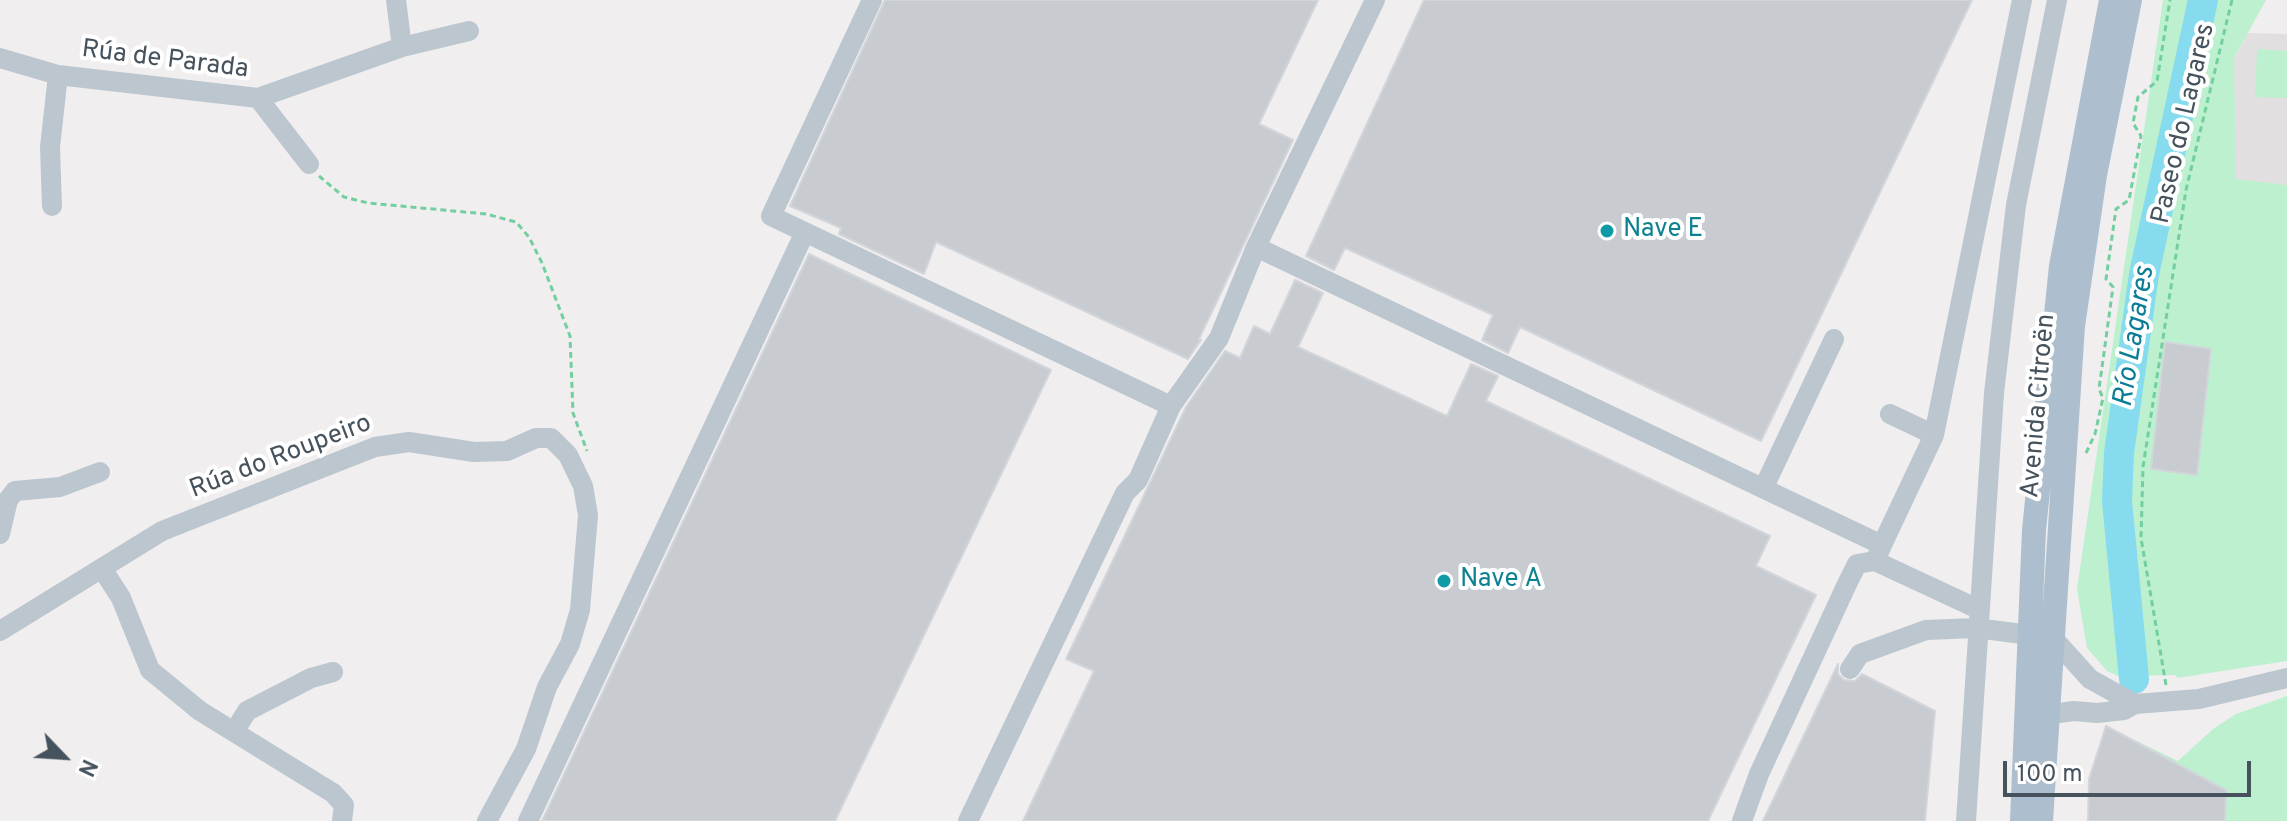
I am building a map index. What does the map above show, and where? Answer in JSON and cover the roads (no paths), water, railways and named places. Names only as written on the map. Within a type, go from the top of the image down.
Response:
[{"type":"main road","name":"Avenida Citroën","points":[[2041,821],[2028,635],[2037,510],[2061,266],[2111,0]]},
{"type":"main road","name":"Avenida Citroën","points":[[2022,821],[2036,716],[2053,638],[2073,326],[2095,175],[2130,0]]},
{"type":"street","points":[[396,0],[402,47]]},
{"type":"street","points":[[872,0],[771,216],[1171,406]]},
{"type":"street","points":[[968,821],[1171,406],[1219,338],[1256,247],[1375,0]]},
{"type":"street","points":[[1742,821],[1759,774],[1847,584],[1857,564],[1879,553],[1934,435],[2022,0]]},
{"type":"street","points":[[1966,821],[1994,393],[2016,205],[2057,0]]},
{"type":"street","name":"Rúa de Parada","points":[[0,58],[58,75],[258,98],[402,47],[469,31]]},
{"type":"street","name":"Rúa de Parada","points":[[52,206],[50,147],[58,75]]},
{"type":"street","points":[[258,98],[309,164]]},
{"type":"street","points":[[528,821],[805,232]]},
{"type":"street","points":[[1256,247],[1764,487],[1879,553],[1977,618],[2028,635],[2053,638],[2090,679],[2135,704]]},
{"type":"street","points":[[1764,487],[1834,339]]},
{"type":"street","points":[[1890,414],[1934,435]]},
{"type":"street","name":"Rúa do Roupeiro","points":[[0,631],[162,531],[375,447],[409,442],[474,452],[507,451],[536,438],[551,438],[568,455],[583,486],[588,515],[580,610],[570,644],[547,687],[526,749],[487,821]]},
{"type":"street","points":[[0,534],[8,500],[15,491],[60,487],[100,472]]},
{"type":"street","points":[[103,570],[121,598],[150,670],[182,699],[341,800],[342,821]]},
{"type":"street","points":[[1850,669],[1860,654],[1926,630],[1977,618]]},
{"type":"street","points":[[234,732],[247,711],[311,678],[333,672]]},
{"type":"street","points":[[2036,716],[2074,711],[2097,713],[2124,710],[2135,704],[2199,699],[2287,678]]},
{"type":"waterway","name":"Río Lagares","points":[[2134,679],[2117,501],[2119,453],[2144,274],[2203,0]]},
{"type":"place","name":"Nave E","points":[[1607,231]]},
{"type":"place","name":"Nave A","points":[[1444,581]]}]
